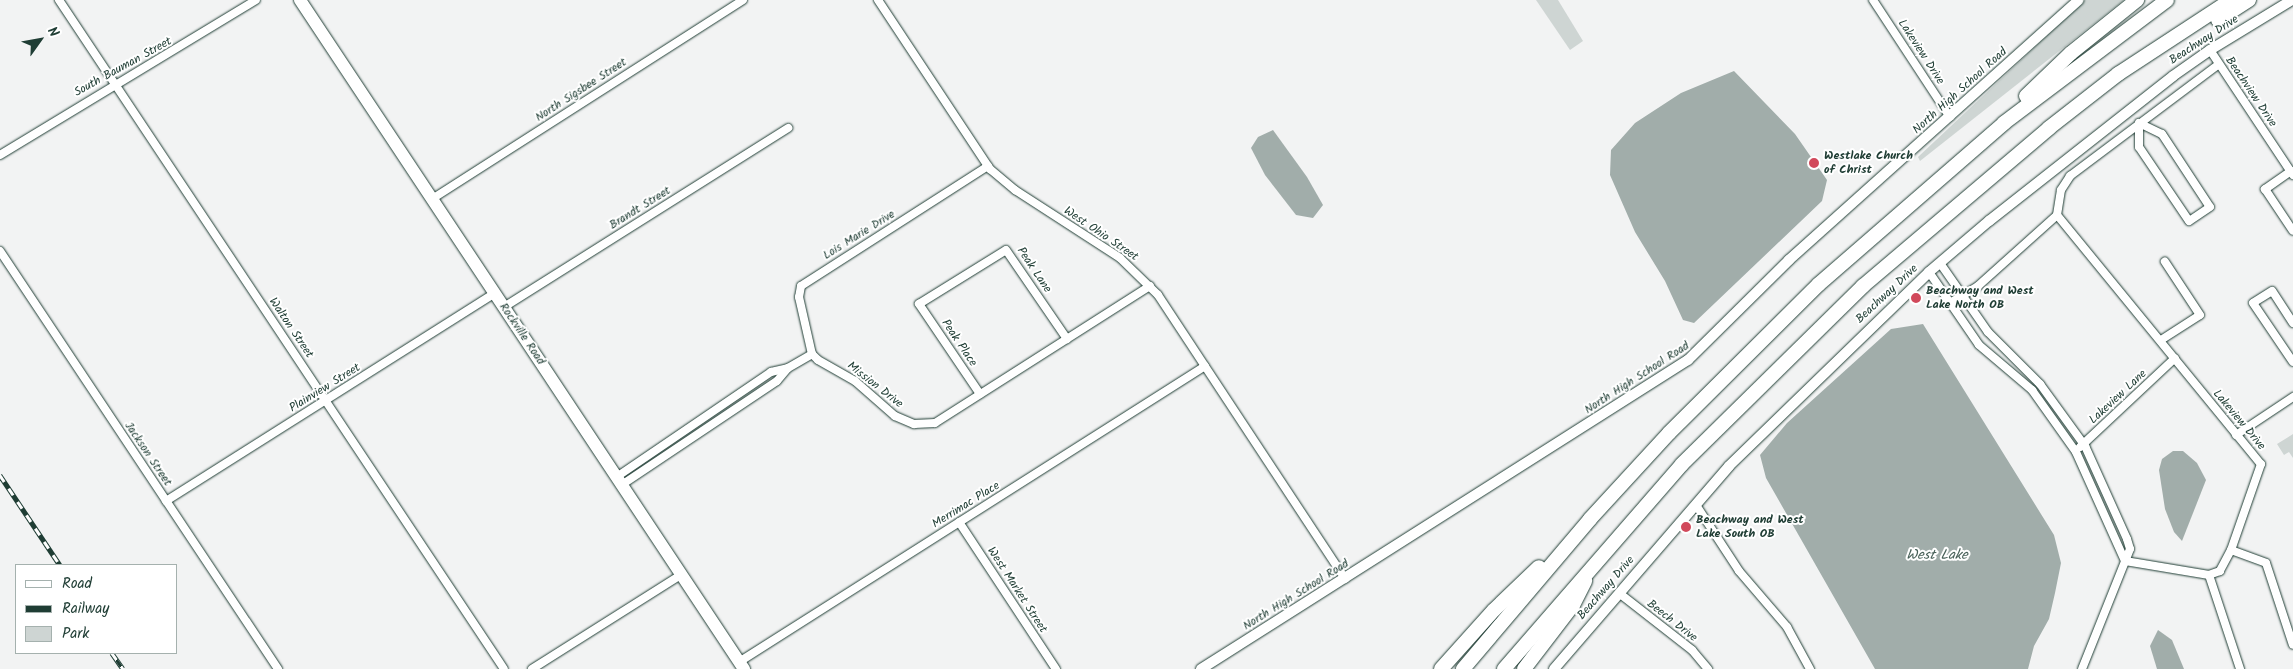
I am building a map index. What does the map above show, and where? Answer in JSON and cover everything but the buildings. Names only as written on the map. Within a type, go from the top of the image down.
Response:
[{"type":"highway","points":[[1463,669],[1590,519],[1669,433],[1763,338],[1946,171],[2071,53],[2137,0]]},
{"type":"highway","points":[[1946,171],[2167,0]]},
{"type":"highway","points":[[1504,669],[1594,562],[1721,423],[1863,286],[2013,157],[2118,74],[2231,0]]},
{"type":"highway","points":[[2118,74],[2193,36],[2248,0]]},
{"type":"highway","points":[[1441,669],[1494,610],[1590,519]]},
{"type":"highway","points":[[1524,669],[1573,606],[1594,562]]},
{"type":"main road","name":"Rockville Road","points":[[300,0],[742,666]]},
{"type":"street","name":"Walton Street","points":[[59,0],[504,669]]},
{"type":"street","name":"South Bauman Street","points":[[0,155],[256,0]]},
{"type":"street","name":"North Sigsbee Street","points":[[432,198],[743,0]]},
{"type":"street","name":"West Ohio Street","points":[[878,0],[988,166],[1015,190],[1120,258],[1150,286],[1344,579]]},
{"type":"street","name":"Lakeview Drive","points":[[1873,0],[1950,117]]},
{"type":"street","name":"North High School Road","points":[[1201,669],[1688,360],[1789,260],[2079,0]]},
{"type":"street","name":"Beachway Drive","points":[[1554,669],[1696,505],[1844,352],[1929,272],[2067,158],[2210,50],[2292,0]]},
{"type":"street","name":"Beachview Drive","points":[[2210,50],[2292,173],[2264,188],[2293,230]]},
{"type":"street","points":[[1950,303],[1978,286],[2057,215],[2061,190],[2070,176],[2219,64]]},
{"type":"street","points":[[2139,123],[2162,134],[2210,207],[2189,221],[2139,147],[2139,123]]},
{"type":"street","name":"Brandt Street","points":[[504,307],[788,128]]},
{"type":"street","name":"Lois Marie Drive","points":[[812,354],[799,297],[801,286],[988,166]]},
{"type":"street","name":"Lakeview Drive","points":[[2057,215],[2161,340],[2236,435],[2259,460],[2261,467],[2231,550],[2223,568],[2209,575]]},
{"type":"street","name":"Peak Lane","points":[[919,304],[1006,250],[1067,339]]},
{"type":"street","name":"Jackson Street","points":[[0,251],[278,669]]},
{"type":"street","points":[[2161,340],[2200,315],[2165,262]]},
{"type":"street","points":[[1940,263],[1988,332],[2040,384],[2083,444],[2127,539],[2130,549],[2082,669]]},
{"type":"street","points":[[1929,272],[1982,349],[2032,390],[2076,452],[2125,561]]},
{"type":"street","name":"Mission Drive","points":[[812,354],[855,381],[895,416],[910,423],[935,423],[1150,286]]},
{"type":"street","points":[[2293,323],[2272,291],[2253,303],[2293,362]]},
{"type":"street","name":"Plainview Street","points":[[166,501],[495,293]]},
{"type":"street","name":"Peak Place","points":[[919,304],[980,394]]},
{"type":"street","points":[[620,480],[771,372],[788,368],[812,354]]},
{"type":"street","name":"Lakeview Lane","points":[[2076,452],[2175,358]]},
{"type":"street","name":"Merrimac Place","points":[[742,666],[959,522],[1204,366]]},
{"type":"street","points":[[2236,435],[2293,397]]},
{"type":"street","points":[[1696,505],[1739,571],[1787,627],[1810,669]]},
{"type":"street","name":"West Market Street","points":[[959,522],[1056,669]]},
{"type":"street","points":[[2231,550],[2266,563],[2293,642]]},
{"type":"street","points":[[2125,561],[2209,575],[2240,669]]},
{"type":"street","points":[[532,669],[682,574]]},
{"type":"street","name":"Beech Drive","points":[[1619,593],[1692,650],[1708,669]]},
{"type":"green space","points":[[1536,0],[1558,0],[1583,41],[1570,50]]},
{"type":"green space","points":[[2085,0],[2124,0],[1920,161],[1918,157]]},
{"type":"green space","points":[[2293,434],[2293,458],[2289,452],[2284,455],[2277,444]]},
{"type":"water","points":[[1734,71],[1795,134],[1827,180],[1822,201],[1694,323],[1683,320],[1665,281],[1635,232],[1610,175],[1611,150],[1635,123],[1681,93]]},
{"type":"water","points":[[1273,130],[1307,177],[1323,205],[1313,218],[1296,215],[1265,175],[1251,148],[1258,137]]},
{"type":"water","name":"West Lake","points":[[1923,324],[2054,535],[2061,563],[2049,619],[2034,646],[2028,669],[1875,669],[1766,478],[1760,455],[1787,423],[1891,329]]},
{"type":"water","points":[[2173,451],[2183,451],[2197,463],[2206,480],[2182,541],[2174,532],[2165,509],[2159,470],[2162,459]]},
{"type":"water","points":[[2158,630],[2172,640],[2184,669],[2157,669],[2150,646]]},
{"type":"railway","points":[[0,475],[59,564]]},
{"type":"railway","points":[[113,654],[123,669]]},
{"type":"place","name":"Westlake Church of Christ","points":[[1814,163]]},
{"type":"place","name":"Beachway and West Lake North OB","points":[[1916,298]]},
{"type":"place","name":"Beachway and West Lake South OB","points":[[1686,527]]}]
